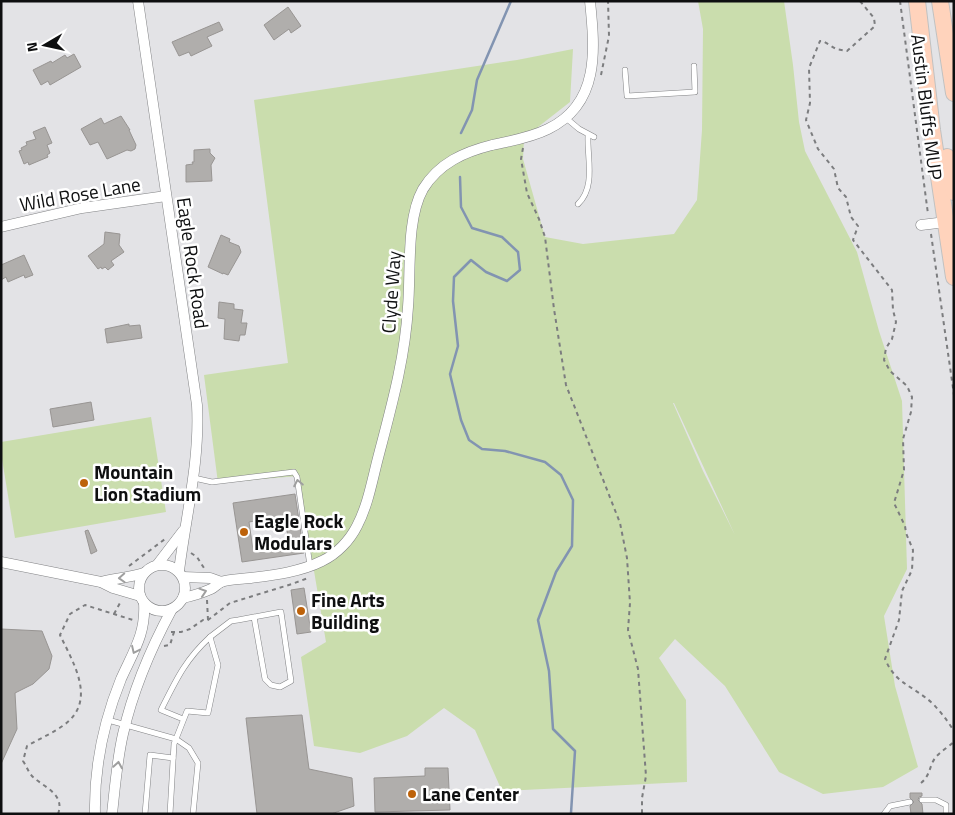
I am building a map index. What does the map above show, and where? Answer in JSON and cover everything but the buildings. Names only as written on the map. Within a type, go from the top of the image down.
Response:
[{"type":"main road","points":[[918,1],[928,85],[932,224],[954,277]]},
{"type":"main road","points":[[940,1],[954,93]]},
{"type":"main road","points":[[928,85],[942,135],[954,192]]},
{"type":"street","name":"Eagle Rock Road","points":[[138,1],[197,404],[197,446],[194,478],[184,530],[181,574],[185,592],[183,598]]},
{"type":"street","name":"Clyde Way","points":[[221,582],[312,570],[348,540],[358,525],[367,502],[397,386],[404,351],[409,306],[412,231],[415,207],[430,178],[455,158],[473,150],[548,129],[565,118],[577,106],[588,88],[593,46],[590,1]]},
{"type":"street","name":"Wild Rose Lane","points":[[1,227],[82,208],[166,196]]},
{"type":"street","name":"Eagle Rock Road","points":[[144,573],[157,565],[184,530]]},
{"type":"street","points":[[1,562],[100,582],[142,600],[150,608],[158,611],[172,609]]},
{"type":"street","points":[[157,565],[165,564],[173,567],[181,574],[210,578],[221,582]]},
{"type":"street","points":[[100,582],[144,573]]},
{"type":"street","points":[[95,814],[97,769],[108,720],[144,624],[139,588],[140,580],[144,573]]},
{"type":"street","points":[[112,814],[125,725],[151,652],[172,609],[183,598],[211,589],[221,582]]},
{"type":"lane","points":[[625,70],[627,96],[695,92],[694,66]]},
{"type":"lane","points":[[565,118],[572,125],[591,136],[586,194],[578,204]]},
{"type":"lane","points":[[194,478],[212,482],[294,472],[298,477],[312,570]]},
{"type":"lane","points":[[184,719],[161,710],[179,674],[194,653],[210,637],[231,621],[281,612],[291,680],[280,687],[271,685],[264,679],[254,617]]},
{"type":"lane","points":[[170,814],[176,739],[187,711],[208,713],[218,665],[210,637]]},
{"type":"lane","points":[[108,720],[176,739],[189,748],[198,763],[193,814]]},
{"type":"lane","points":[[145,814],[150,755],[173,758]]},
{"type":"lane","points":[[922,800],[936,800],[946,805],[946,814]]},
{"type":"lane","points":[[884,814],[890,806],[910,802]]},
{"type":"path","points":[[605,58],[609,36],[608,1]]},
{"type":"path","points":[[860,1],[874,18],[875,26],[847,51],[836,49],[820,41],[809,68],[810,103],[806,120],[818,149],[834,169],[838,188],[846,197],[851,217],[858,226],[853,240],[892,290],[896,322],[892,339],[886,348],[884,360],[890,371],[907,386],[912,396],[911,412],[903,438],[904,470],[894,503],[905,526],[913,550],[912,570],[902,591],[899,620],[885,659],[890,670],[901,682],[927,698],[954,731]]},
{"type":"path","name":"Austin Bluffs MUP","points":[[900,1],[954,395]]},
{"type":"path","points":[[524,137],[521,160],[527,193],[545,237],[566,385],[620,524],[627,558],[630,603],[628,630],[638,669],[646,776],[642,798],[642,814]]},
{"type":"path","points":[[125,569],[169,536]]},
{"type":"path","points":[[187,552],[202,562],[205,571]]},
{"type":"path","points":[[168,632],[181,632],[190,629],[203,620],[208,620],[230,603],[292,584],[312,570]]},
{"type":"path","points":[[114,614],[119,607],[124,591]]},
{"type":"path","points":[[206,596],[208,620]]},
{"type":"path","points":[[58,814],[60,808],[55,793],[32,777],[24,761],[27,746],[64,725],[78,712],[81,703],[81,685],[60,635],[70,614],[85,605],[144,624]]},
{"type":"path","points":[[170,645],[174,632]]},
{"type":"path","points":[[921,783],[927,778],[937,756],[954,742]]},
{"type":"green space","points":[[698,1],[784,1],[799,122],[805,151],[857,252],[879,331],[902,401],[907,569],[884,616],[895,686],[918,767],[883,787],[823,794],[779,772],[725,686],[675,639],[659,658],[686,700],[687,782],[502,791],[475,730],[444,708],[407,736],[360,753],[314,746],[301,657],[326,642],[298,476],[218,483],[204,375],[288,363],[254,100],[517,60],[573,49],[570,102],[524,138],[523,159],[545,237],[583,244],[674,234],[697,200],[702,130],[703,29]],"holes":[[[674,403],[735,535],[703,471]]]},
{"type":"green space","name":"Mountain Lion Stadium","points":[[151,417],[166,512],[15,538],[1,453],[1,442]]},
{"type":"waterway","points":[[461,133],[472,110],[477,80],[511,1]]},
{"type":"waterway","points":[[460,177],[461,207],[472,228],[502,237],[518,252],[520,270],[507,281],[486,272],[471,260],[454,277],[453,301],[458,346],[450,374],[461,420],[469,440],[482,449],[505,451],[545,462],[561,475],[573,500],[572,546],[556,572],[538,620],[549,671],[553,729],[575,751],[571,813]]},
{"type":"place","name":"Mountain Lion Stadium","points":[[84,483]]},
{"type":"place","name":"Eagle Rock Modulars","points":[[244,532]]},
{"type":"place","name":"Fine Arts Building","points":[[301,611]]},
{"type":"place","name":"Lane Center","points":[[412,794]]}]
